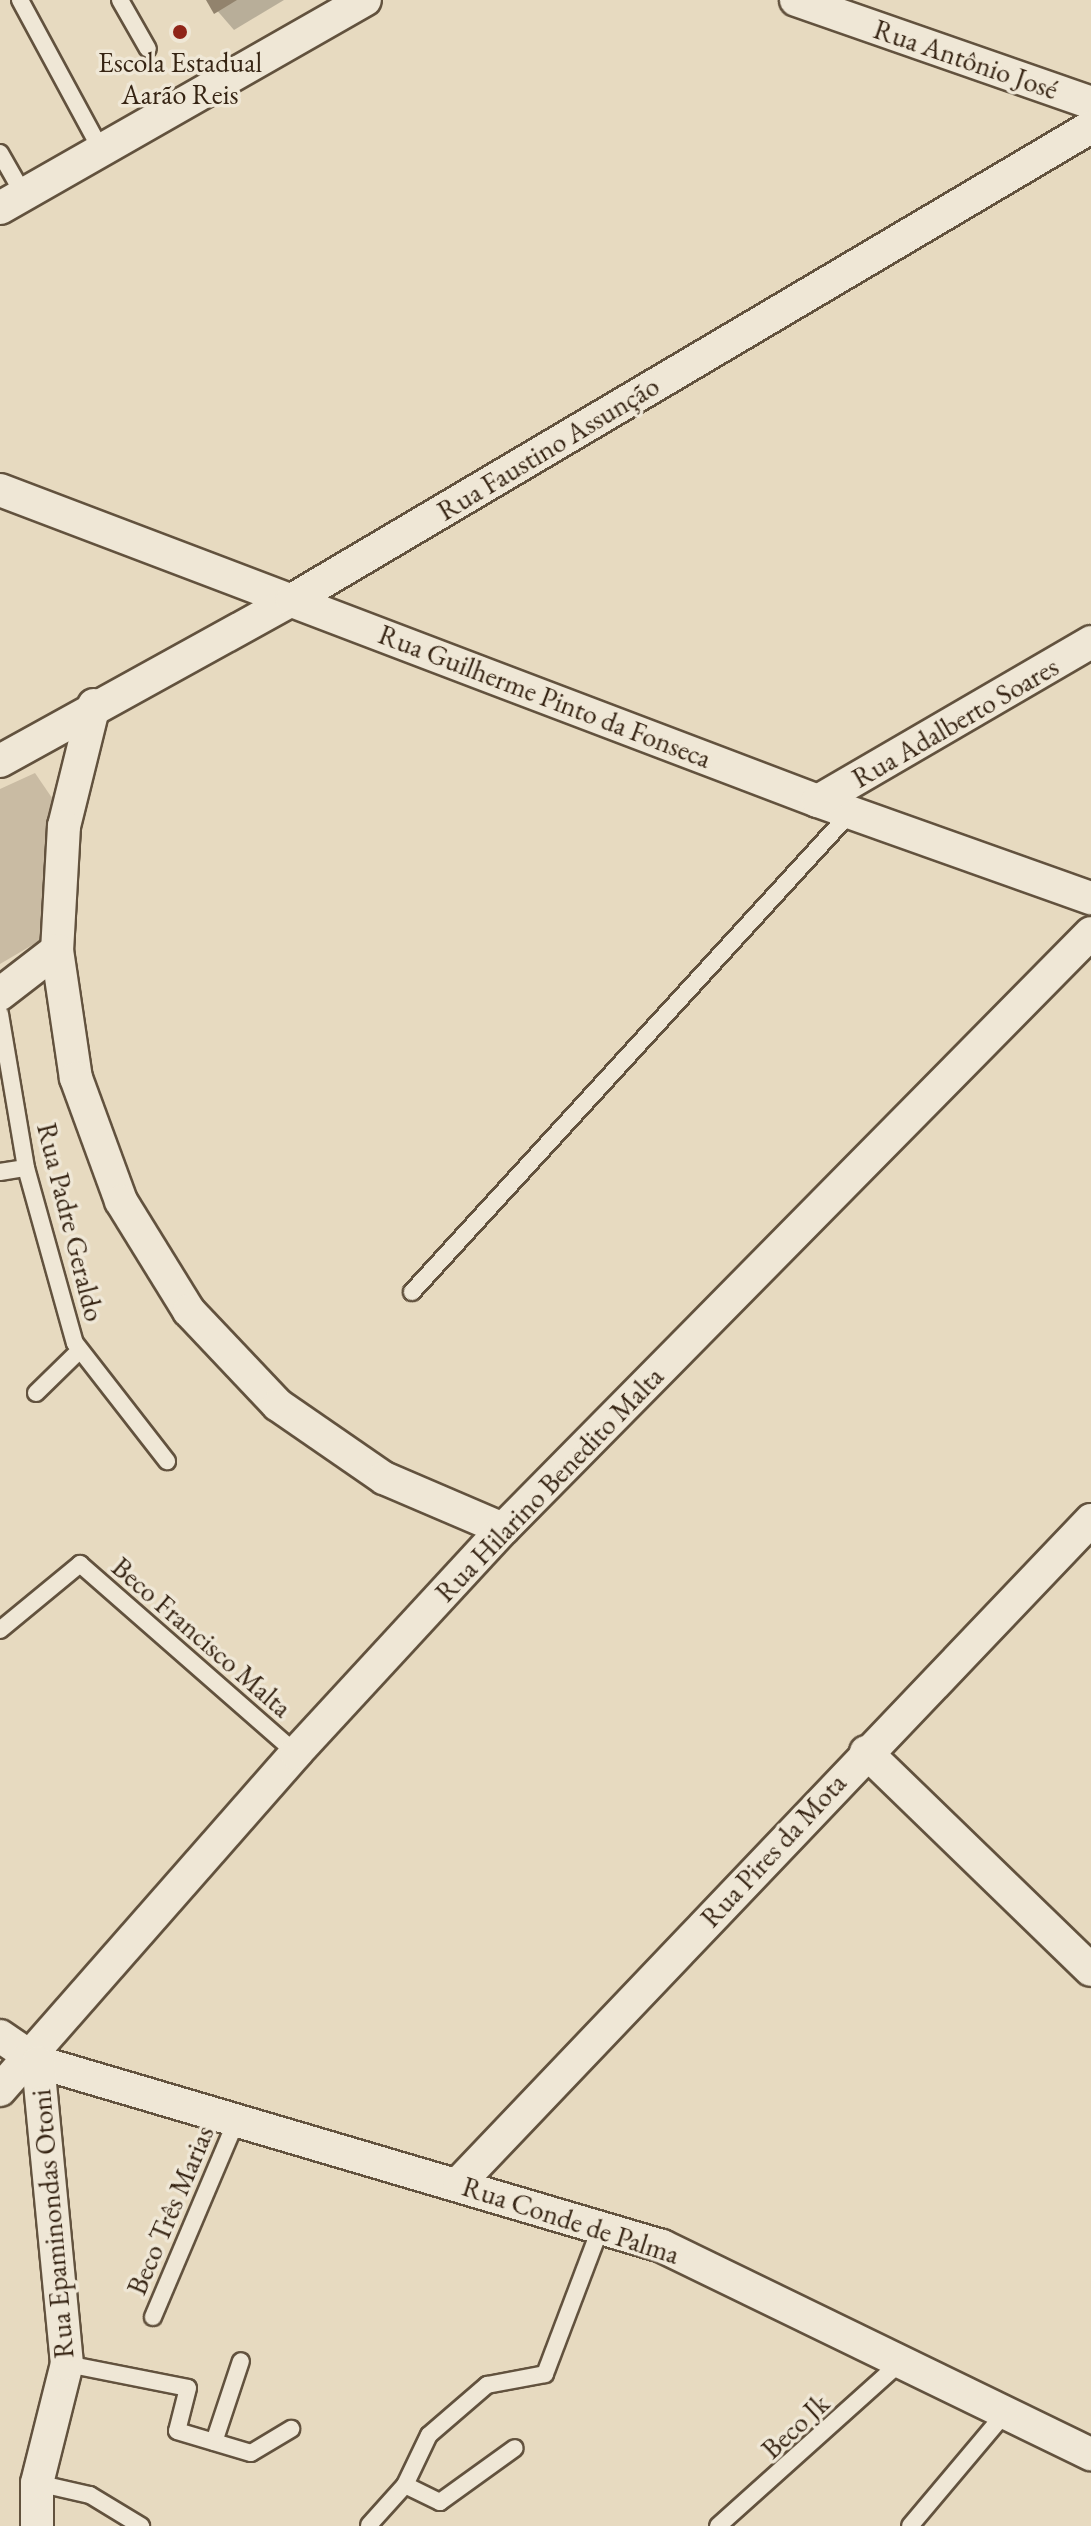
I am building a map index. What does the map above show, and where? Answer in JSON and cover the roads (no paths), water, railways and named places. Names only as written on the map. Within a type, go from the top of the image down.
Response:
[{"type":"street","points":[[12,201],[365,0]]},
{"type":"street","name":"Rua Antônio José","points":[[796,0],[1091,103]]},
{"type":"street","name":"Rua Faustino Assunção","points":[[0,761],[94,705],[292,600],[1091,127]]},
{"type":"street","name":"Rua Guilherme Pinto da Fonseca","points":[[0,490],[850,813],[1091,898]]},
{"type":"street","name":"Rua Adalberto Soares","points":[[818,801],[1091,642]]},
{"type":"street","points":[[94,705],[64,826],[57,950],[76,1078],[121,1201],[189,1311],[278,1405],[384,1478],[503,1529]]},
{"type":"street","name":"Rua Hilarino Benedito Malta","points":[[0,2090],[33,2057],[296,1753],[503,1529],[1091,933]]},
{"type":"street","points":[[0,994],[57,950]]},
{"type":"street","name":"Rua Pires da Mota","points":[[459,2183],[866,1752],[1091,1520]]},
{"type":"street","points":[[866,1752],[1091,1970]]},
{"type":"street","name":"Rua Conde de Palma","points":[[0,2036],[33,2057],[235,2124],[459,2183],[662,2246],[904,2359],[1091,2454]]},
{"type":"street","name":"Rua Epaminondas Otoni","points":[[33,2057],[67,2364],[37,2483],[37,2526]]},
{"type":"lane","points":[[20,0],[101,150]]},
{"type":"lane","points":[[120,0],[148,49]]},
{"type":"lane","points":[[0,153],[12,201]]},
{"type":"lane","points":[[412,1292],[850,813]]},
{"type":"lane","name":"Rua Padre Geraldo","points":[[0,1014],[26,1168],[79,1351],[167,1461]]},
{"type":"lane","points":[[0,1172],[26,1168]]},
{"type":"lane","points":[[36,1393],[79,1351]]},
{"type":"lane","name":"Beco Francisco Malta","points":[[0,1630],[80,1564],[296,1753]]},
{"type":"lane","name":"Beco Três Marias","points":[[153,2317],[235,2124]]},
{"type":"lane","points":[[369,2525],[405,2485],[429,2435],[487,2385],[545,2374],[600,2229]]},
{"type":"lane","name":"Beco Jk","points":[[718,2526],[904,2359]]},
{"type":"lane","points":[[214,2442],[241,2361]]},
{"type":"lane","points":[[67,2364],[188,2388],[177,2431],[251,2453],[291,2429]]},
{"type":"lane","points":[[910,2526],[1006,2412]]},
{"type":"lane","points":[[405,2485],[440,2502],[515,2448]]},
{"type":"lane","points":[[37,2483],[90,2495],[141,2526]]},
{"type":"place","name":"Escola Estadual Aarão Reis","points":[[180,32]]}]
